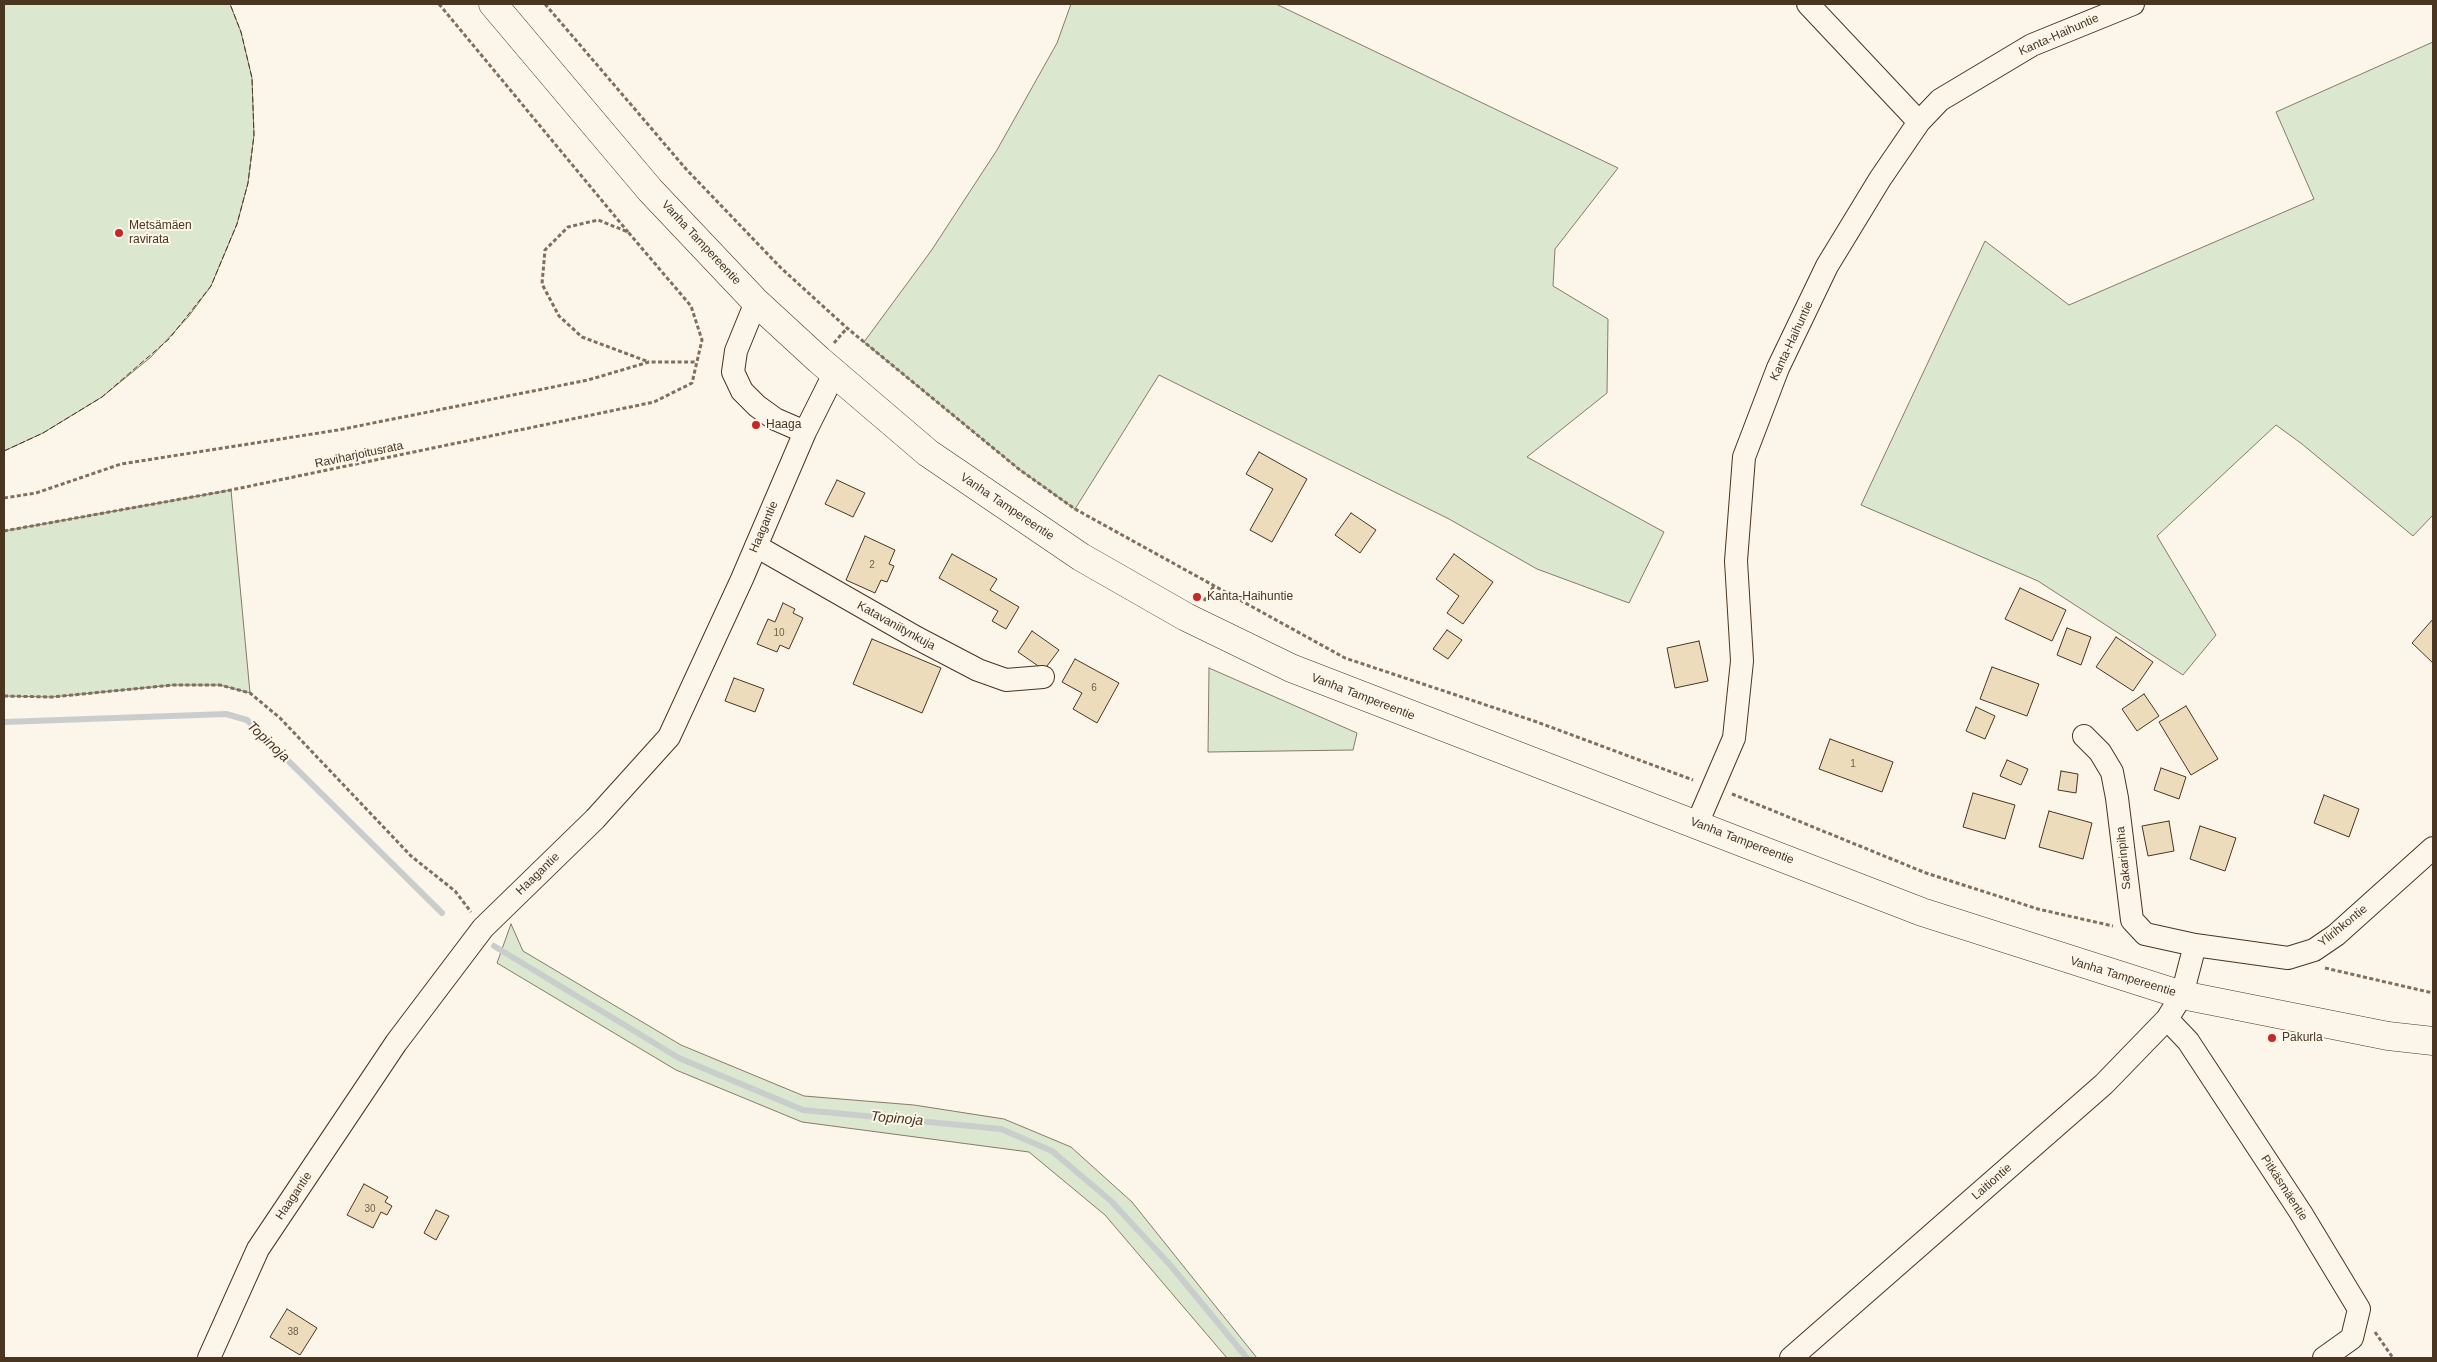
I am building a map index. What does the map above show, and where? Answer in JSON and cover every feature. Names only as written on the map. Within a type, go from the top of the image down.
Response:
[{"type":"main road","name":"Vanha Tampereentie","points":[[493,4],[650,190],[756,302],[834,374],[928,453],[1081,557],[1186,617],[1291,668],[1922,912],[2182,995],[2388,1036],[2433,1041]]},
{"type":"street","points":[[1808,4],[1919,122]]},
{"type":"street","name":"Kanta-Haihuntie","points":[[1697,824],[1734,738],[1742,661],[1736,561],[1744,457],[1778,368],[1827,266],[1880,179],[1919,122],[1940,100],[2032,45],[2134,4]]},
{"type":"street","points":[[756,302],[736,350],[733,372],[742,391],[757,406],[775,419],[805,432]]},
{"type":"street","name":"Haagantie","points":[[209,1358],[258,1249],[396,1043],[483,928],[595,819],[669,737],[756,546],[805,432],[834,374]]},
{"type":"street","name":"Katavaniitynkuja","points":[[756,546],[917,638],[978,670],[1006,680],[1043,676]]},
{"type":"street","name":"Sakarinpiha","points":[[2084,736],[2100,752],[2112,772],[2132,920],[2146,934]]},
{"type":"street","name":"Ylirihkontie","points":[[2195,945],[2288,958],[2314,950],[2336,935],[2433,848]]},
{"type":"street","points":[[2146,934],[2195,945],[2182,995]]},
{"type":"street","name":"Laitiontie","points":[[1791,1358],[2104,1084],[2168,1019],[2182,995]]},
{"type":"street","name":"Pitkäsmäentie","points":[[2168,1019],[2188,1041],[2301,1213],[2359,1309],[2352,1338],[2324,1358]]},
{"type":"path","points":[[439,4],[628,232]]},
{"type":"path","points":[[546,4],[686,169],[781,268],[847,328],[1020,470],[1075,509],[1346,658],[1537,722],[1714,787],[1926,873],[2038,909],[2146,934]]},
{"type":"path","name":"Raviharjoitusrata","points":[[4,531],[240,488],[654,402],[692,383],[702,340],[691,306],[628,232],[598,220],[568,227],[545,250],[542,284],[559,316],[582,337],[649,362]]},
{"type":"path","name":"Raviharjoitusrata","points":[[4,498],[36,493],[121,464],[338,430],[588,380],[649,362],[697,362]]},
{"type":"path","points":[[1197,597],[1205,601],[1214,586]]},
{"type":"path","points":[[4,696],[52,697],[173,685],[220,685],[250,693],[280,718],[411,856],[455,891],[483,928]]},
{"type":"path","points":[[2288,958],[2433,993]]},
{"type":"green space","name":"Metsämäen ravirata","points":[[4,4],[230,4],[241,32],[252,78],[254,135],[248,183],[237,224],[211,286],[189,316],[151,357],[102,397],[43,433],[4,451]]},
{"type":"green space","points":[[1071,4],[1276,4],[1618,168],[1555,249],[1553,286],[1608,319],[1607,393],[1527,457],[1664,532],[1629,603],[1537,569],[1449,519],[1159,375],[1075,509],[1020,470],[864,342],[931,251],[997,150],[1057,43]]},
{"type":"green space","points":[[2433,42],[2433,515],[2413,536],[2302,444],[2276,425],[2157,536],[2216,635],[2183,675],[2038,581],[1861,505],[1985,241],[2069,305],[2314,199],[2276,112]]},
{"type":"green space","points":[[231,490],[250,693],[220,685],[173,685],[52,697],[4,696],[4,531]]},
{"type":"green space","points":[[1209,668],[1357,733],[1353,750],[1208,752]]},
{"type":"green space","points":[[511,924],[523,951],[681,1045],[804,1096],[914,1105],[1004,1119],[1071,1147],[1132,1202],[1257,1358],[1227,1358],[1105,1215],[1029,1152],[802,1122],[676,1070],[497,963]]},
{"type":"building","points":[[1259,452],[1307,479],[1272,542],[1250,530],[1273,489],[1246,474]]},
{"type":"building","points":[[837,480],[865,493],[853,517],[825,504]]},
{"type":"building","points":[[1351,513],[1376,530],[1360,553],[1335,535]]},
{"type":"building","points":[[865,536],[895,550],[889,564],[894,566],[887,582],[881,580],[875,593],[846,580]]},
{"type":"building","points":[[952,554],[997,579],[990,590],[1019,607],[1006,629],[992,621],[998,611],[939,578]]},
{"type":"building","points":[[1454,554],[1493,582],[1463,624],[1447,613],[1459,596],[1436,579]]},
{"type":"building","points":[[2020,588],[2066,610],[2052,641],[2005,619]]},
{"type":"building","points":[[783,603],[795,609],[793,613],[803,618],[789,649],[780,645],[777,652],[757,644],[768,619],[775,622]]},
{"type":"building","points":[[2433,619],[2433,663],[2412,643]]},
{"type":"building","points":[[2067,628],[2091,637],[2081,665],[2057,655]]},
{"type":"building","points":[[1447,630],[1462,640],[1448,659],[1433,649]]},
{"type":"building","points":[[1032,631],[1059,650],[1044,670],[1018,652]]},
{"type":"building","points":[[2116,637],[2153,662],[2133,691],[2096,667]]},
{"type":"building","points":[[872,639],[941,668],[922,713],[853,684]]},
{"type":"building","points":[[1699,641],[1708,681],[1675,688],[1667,648]]},
{"type":"building","points":[[1075,659],[1119,683],[1097,723],[1073,709],[1082,693],[1062,682]]},
{"type":"building","points":[[1992,667],[2039,684],[2027,716],[1980,699]]},
{"type":"building","points":[[734,678],[764,689],[755,712],[725,701]]},
{"type":"building","points":[[2144,694],[2159,716],[2137,731],[2122,709]]},
{"type":"building","points":[[2186,706],[2218,759],[2191,775],[2159,722]]},
{"type":"building","points":[[1976,707],[1995,716],[1985,739],[1966,731]]},
{"type":"building","points":[[1830,739],[1893,762],[1882,792],[1819,769]]},
{"type":"building","points":[[2007,760],[2028,769],[2021,785],[2000,776]]},
{"type":"building","points":[[2161,768],[2186,777],[2179,799],[2154,790]]},
{"type":"building","points":[[2061,771],[2078,774],[2076,793],[2058,790]]},
{"type":"building","points":[[1973,793],[2015,805],[2005,839],[1963,827]]},
{"type":"building","points":[[2324,795],[2359,809],[2349,837],[2314,823]]},
{"type":"building","points":[[2049,811],[2092,823],[2083,859],[2039,847]]},
{"type":"building","points":[[2169,821],[2174,851],[2148,856],[2142,826]]},
{"type":"building","points":[[2200,826],[2236,838],[2225,871],[2190,859]]},
{"type":"building","points":[[364,1184],[388,1197],[385,1202],[392,1206],[387,1215],[381,1212],[373,1228],[347,1215]]},
{"type":"building","points":[[436,1210],[449,1216],[436,1240],[424,1233]]},
{"type":"building","points":[[287,1309],[317,1328],[300,1355],[270,1337]]},
{"type":"waterway","name":"Topinoja","points":[[4,722],[226,714],[247,720],[442,913]]},
{"type":"waterway","name":"Topinoja","points":[[494,946],[679,1058],[803,1110],[1001,1129],[1052,1151],[1111,1201],[1171,1266],[1247,1358]]},
{"type":"fence","points":[[4,451],[43,433],[102,397],[169,339],[211,286],[237,224],[248,183],[254,135],[252,78],[241,32],[230,4]]},
{"type":"place","name":"Metsämäen ravirata","points":[[119,233]]},
{"type":"place","name":"Haaga","points":[[756,425]]},
{"type":"place","name":"Kanta-Haihuntie","points":[[1197,597]]},
{"type":"place","name":"Pakurla","points":[[2272,1038]]}]
